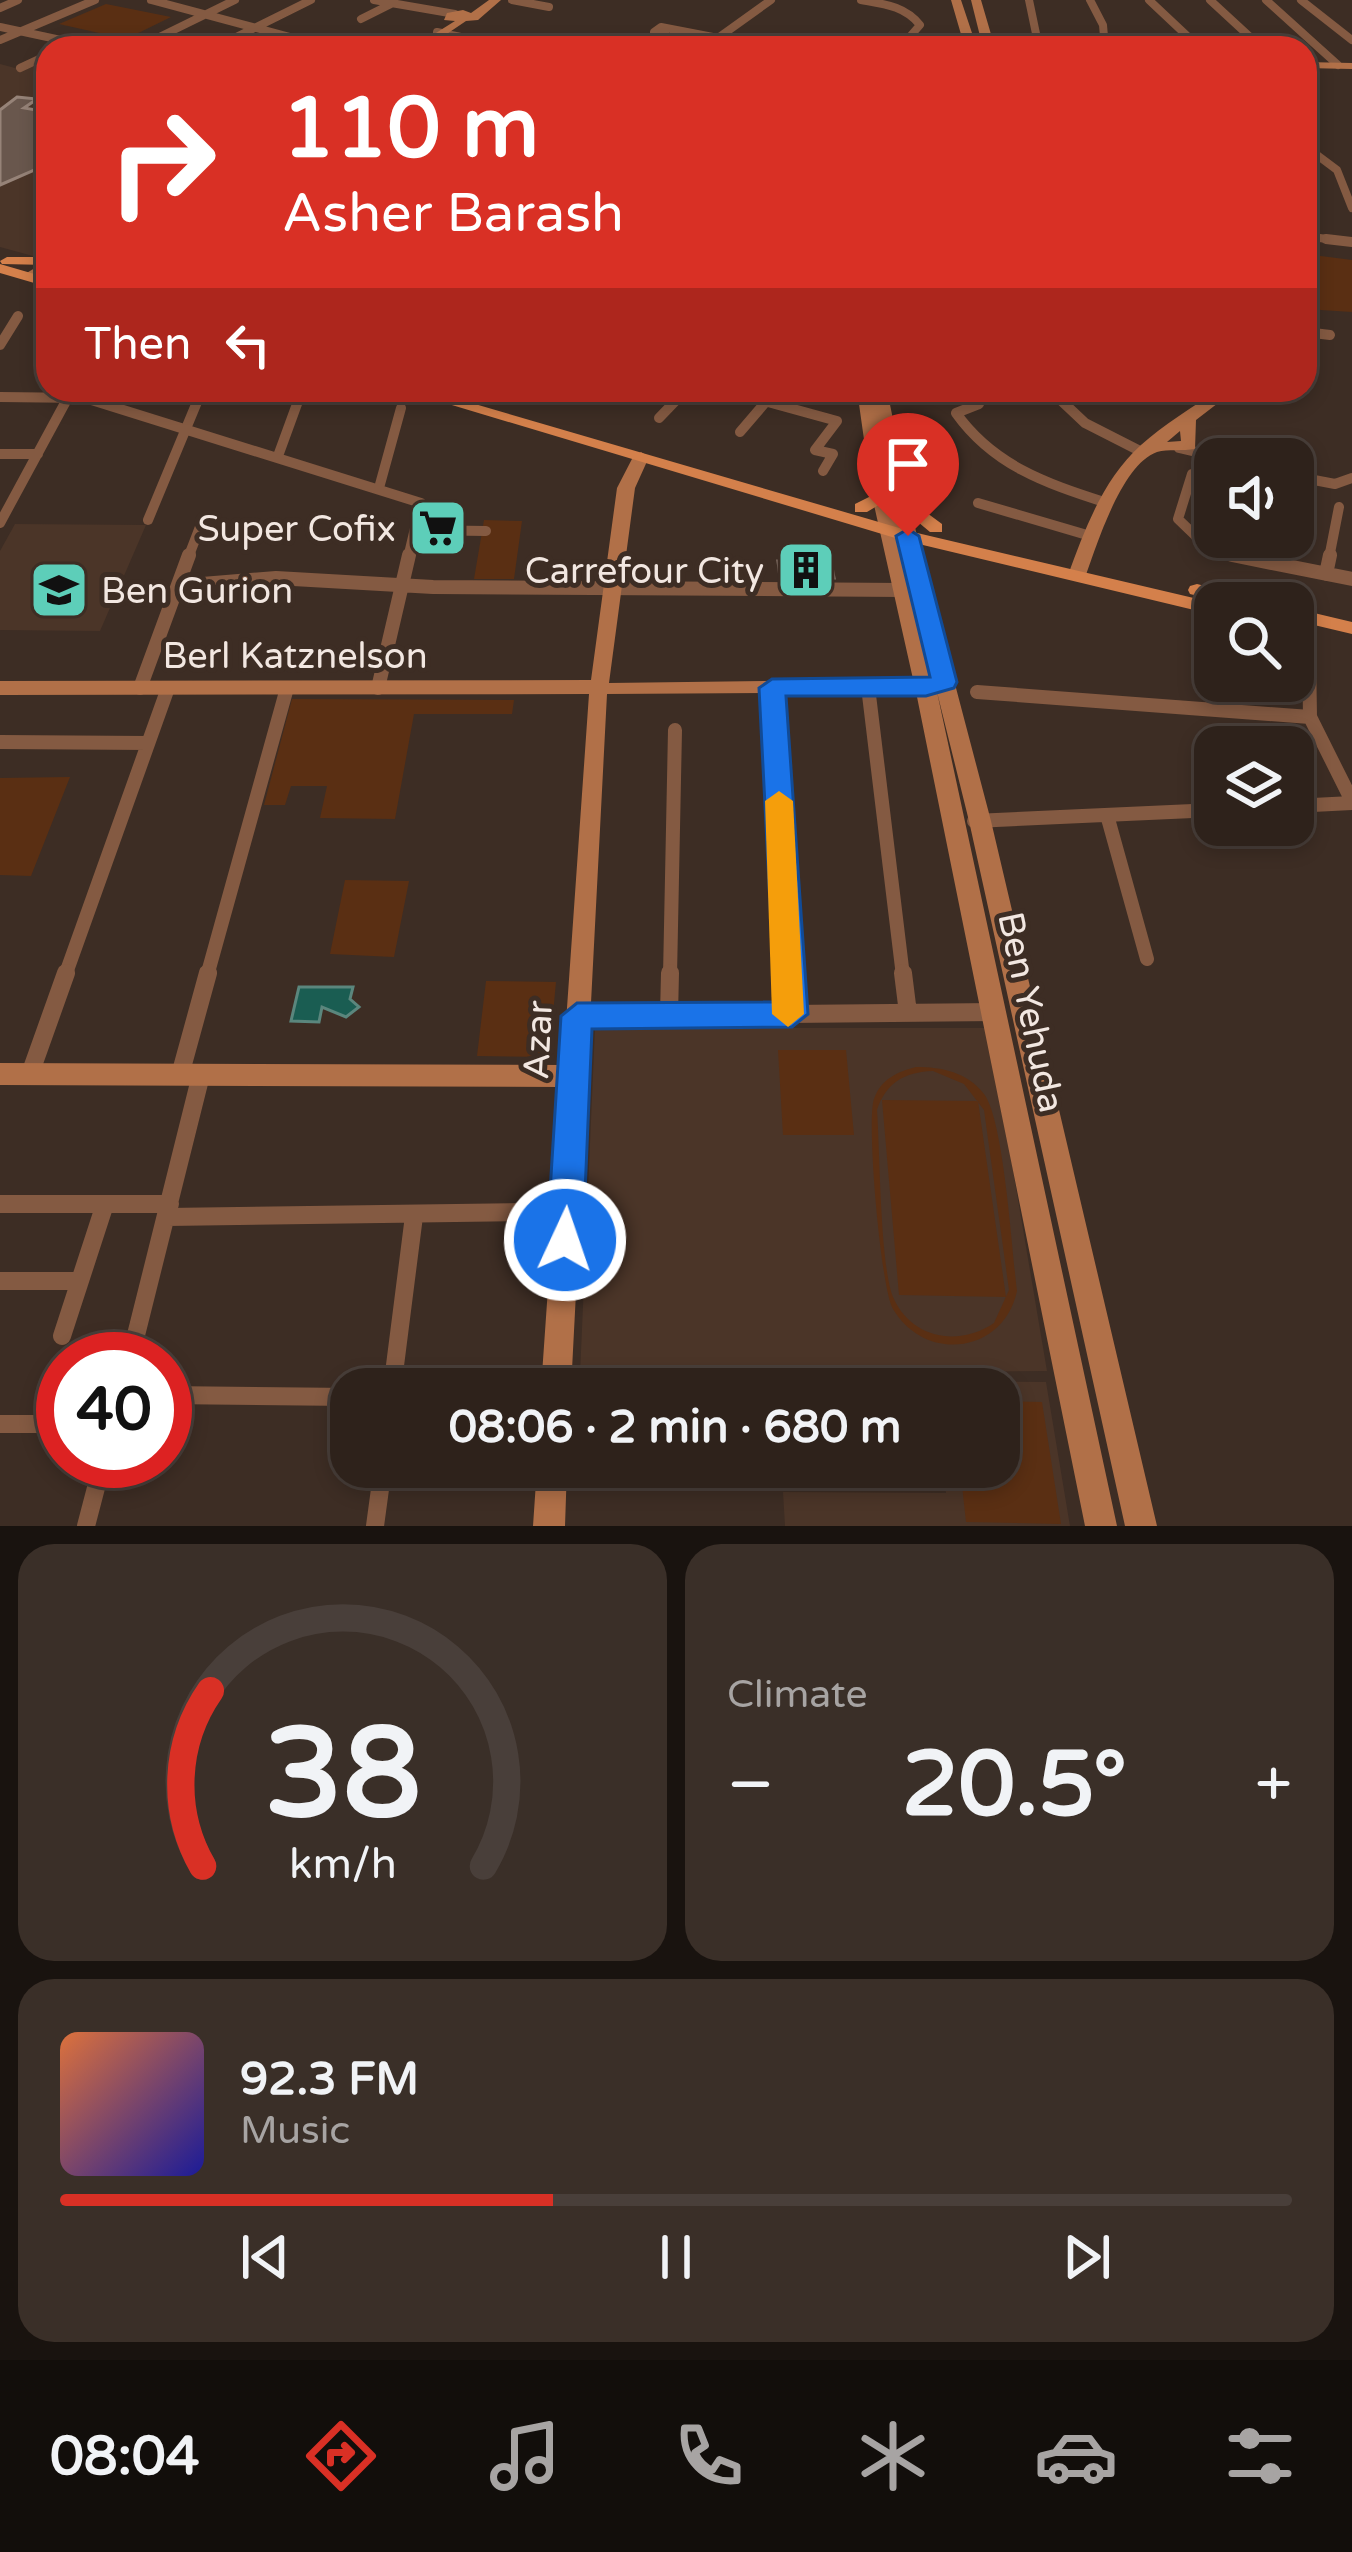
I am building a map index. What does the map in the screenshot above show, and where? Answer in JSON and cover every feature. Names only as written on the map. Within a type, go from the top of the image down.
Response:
[{"type":"main road","points":[[2,263],[36,269]]},
{"type":"main road","points":[[2,263],[36,269]]},
{"type":"main road","points":[[453,402],[936,535],[1194,592]]},
{"type":"main road","points":[[488,402],[936,535]]},
{"type":"main road","points":[[1079,568],[1194,602]]},
{"type":"main road","points":[[1314,619],[1352,628]]},
{"type":"main road","points":[[1314,632],[1352,641]]},
{"type":"street","points":[[0,8],[18,0]]},
{"type":"street","points":[[0,40],[95,0]]},
{"type":"street","points":[[162,36],[235,0]]},
{"type":"street","points":[[238,36],[311,0]]},
{"type":"street","points":[[374,0],[455,16]]},
{"type":"street","points":[[429,36],[455,16],[492,0]]},
{"type":"street","points":[[512,0],[549,7]]},
{"type":"street","points":[[721,36],[771,0]]},
{"type":"street","points":[[861,0],[917,18],[920,25],[910,36]]},
{"type":"street","points":[[956,0],[967,36]]},
{"type":"street","points":[[976,0],[986,36]]},
{"type":"street","points":[[1029,0],[1036,36]]},
{"type":"street","points":[[1090,0],[1104,36]]},
{"type":"street","points":[[1149,0],[1187,36]]},
{"type":"street","points":[[1210,0],[1249,36]]},
{"type":"street","points":[[1266,0],[1311,36]]},
{"type":"street","points":[[1300,0],[1352,40]]},
{"type":"street","points":[[158,1],[292,36]]},
{"type":"street","points":[[361,19],[391,4]]},
{"type":"street","points":[[431,36],[455,16]]},
{"type":"street","points":[[0,27],[44,36]]},
{"type":"street","points":[[665,34],[654,32],[661,27],[708,36]]},
{"type":"street","points":[[437,32],[456,36]]},
{"type":"street","points":[[1317,41],[1344,62]]},
{"type":"street","points":[[20,68],[36,61]]},
{"type":"street","points":[[1317,155],[1337,170],[1352,208]]},
{"type":"street","points":[[1317,238],[1352,242]]},
{"type":"street","points":[[0,316],[18,316],[0,345]]},
{"type":"street","points":[[1317,333],[1330,335]]},
{"type":"street","points":[[0,397],[36,395]]},
{"type":"street","points":[[0,523],[65,402]]},
{"type":"street","points":[[100,402],[421,503],[378,688]]},
{"type":"street","points":[[148,520],[197,402]]},
{"type":"street","points":[[278,456],[298,402]]},
{"type":"street","points":[[659,418],[674,402]]},
{"type":"street","points":[[740,432],[766,402],[837,421],[815,450],[833,454],[823,471]]},
{"type":"street","points":[[868,402],[896,524]]},
{"type":"street","points":[[881,402],[896,524]]},
{"type":"street","points":[[1063,402],[1085,423],[1170,440],[1194,450]]},
{"type":"street","points":[[1079,568],[1087,535],[1104,502],[1213,402]]},
{"type":"street","points":[[979,404],[956,413],[981,446],[1050,485],[1104,502]]},
{"type":"street","points":[[379,488],[401,408]]},
{"type":"street","points":[[0,454],[38,454]]},
{"type":"street","name":"Azar","points":[[557,1368],[577,1016],[610,589],[626,488],[641,457]]},
{"type":"street","points":[[1192,473],[1178,519],[1193,541],[1234,556],[1352,579]]},
{"type":"street","points":[[1314,480],[1336,484],[1352,478]]},
{"type":"street","points":[[979,502],[1087,535]]},
{"type":"street","points":[[1326,574],[1339,507]]},
{"type":"street","points":[[140,688],[202,519]]},
{"type":"street","name":"Ben Yehuda","points":[[896,524],[902,590],[935,685]]},
{"type":"street","name":"Ben Yehuda","points":[[896,524],[1141,1526]]},
{"type":"street","points":[[415,530],[486,531]]},
{"type":"street","points":[[178,586],[260,574],[403,586],[902,590]]},
{"type":"street","name":"Berl Katznelson","points":[[0,688],[935,685]]},
{"type":"street","points":[[30,1074],[168,688]]},
{"type":"street","points":[[137,1332],[168,1211],[191,1075],[287,688]]},
{"type":"street","points":[[772,688],[792,1014]]},
{"type":"street","points":[[977,692],[1310,718]]},
{"type":"street","points":[[869,695],[908,1013]]},
{"type":"street","points":[[1310,702],[1310,718],[1352,802],[1314,805]]},
{"type":"street","points":[[669,1015],[675,730]]},
{"type":"street","points":[[0,742],[148,742]]},
{"type":"street","points":[[968,821],[1194,811]]},
{"type":"street","points":[[1107,815],[1147,959]]},
{"type":"street","name":"Ben Yehuda","points":[[968,821],[996,1012],[1100,1526]]},
{"type":"street","points":[[577,1016],[996,1012]]},
{"type":"street","points":[[0,1074],[574,1076]]},
{"type":"street","points":[[0,1204],[414,1216],[531,1212]]},
{"type":"street","points":[[63,1332],[105,1204]]},
{"type":"street","points":[[395,1368],[414,1216]]},
{"type":"street","points":[[0,1281],[79,1280]]},
{"type":"street","points":[[192,1395],[330,1397]]},
{"type":"street","points":[[0,1424],[36,1424]]},
{"type":"street","points":[[86,1526],[96,1488]]},
{"type":"street","points":[[375,1526],[380,1488]]},
{"type":"street","points":[[548,1526],[551,1488]]},
{"type":"shaded area","points":[[106,4],[171,17],[132,36],[59,24]]},
{"type":"shaded area","points":[[36,62],[36,257],[0,247],[0,64],[19,69]]},
{"type":"shaded area","points":[[1317,256],[1352,260],[1352,312],[1317,310]]},
{"type":"shaded area","points":[[484,520],[522,521],[514,579],[474,579]]},
{"type":"shaded area","name":"Ben Gurion","points":[[15,524],[146,525],[100,631],[0,630],[0,551]]},
{"type":"shaded area","points":[[292,699],[514,700],[512,714],[414,714],[395,819],[320,818],[327,786],[291,786],[285,805],[264,805]]},
{"type":"shaded area","points":[[70,777],[31,876],[0,875],[0,778]]},
{"type":"shaded area","points":[[345,880],[409,881],[394,957],[330,954]]},
{"type":"shaded area","points":[[486,981],[556,982],[549,1057],[477,1056]]},
{"type":"shaded area","points":[[595,1028],[989,1028],[1047,1371],[580,1368]]},
{"type":"shaded area","points":[[778,1050],[846,1050],[854,1135],[783,1135]]},
{"type":"shaded area","points":[[916,1067],[944,1070],[970,1080],[984,1094],[997,1130],[1017,1291],[997,1328],[962,1344],[943,1344],[907,1327],[893,1309],[884,1271],[872,1138],[874,1099],[890,1077]],"holes":[[[933,1071],[964,1084],[984,1110],[1009,1290],[994,1323],[966,1335],[937,1335],[911,1322],[893,1297],[883,1235],[877,1110],[891,1086],[913,1074]]]},
{"type":"shaded area","points":[[882,1100],[978,1101],[1006,1297],[899,1295]]},
{"type":"shaded area","points":[[1020,1382],[1046,1382],[1070,1526],[785,1526],[783,1492],[946,1493],[945,1488],[1020,1488]]},
{"type":"shaded area","points":[[1020,1401],[1042,1402],[1061,1524],[966,1522],[962,1488],[1020,1488]]},
{"type":"water","points":[[299,987],[353,987],[350,999],[359,1007],[346,1017],[322,1007],[319,1022],[291,1021]]},
{"type":"building","points":[[17,97],[36,99],[24,108],[36,110],[36,169],[0,185],[0,110]]},
{"type":"building","name":"Carrefour City","points":[[778,561],[831,561],[834,578],[780,578]]},
{"type":"slow traffic","points":[[779,801],[792,1014],[788,1014]]},
{"type":"place","name":"Super Cofix","points":[[438,528]]},
{"type":"place","name":"Carrefour City","points":[[806,570]]},
{"type":"place","name":"Ben Gurion","points":[[59,590]]},
{"type":"route","points":[[565,1240],[577,1016],[792,1014],[772,688],[926,688],[944,682],[908,536]]}]
